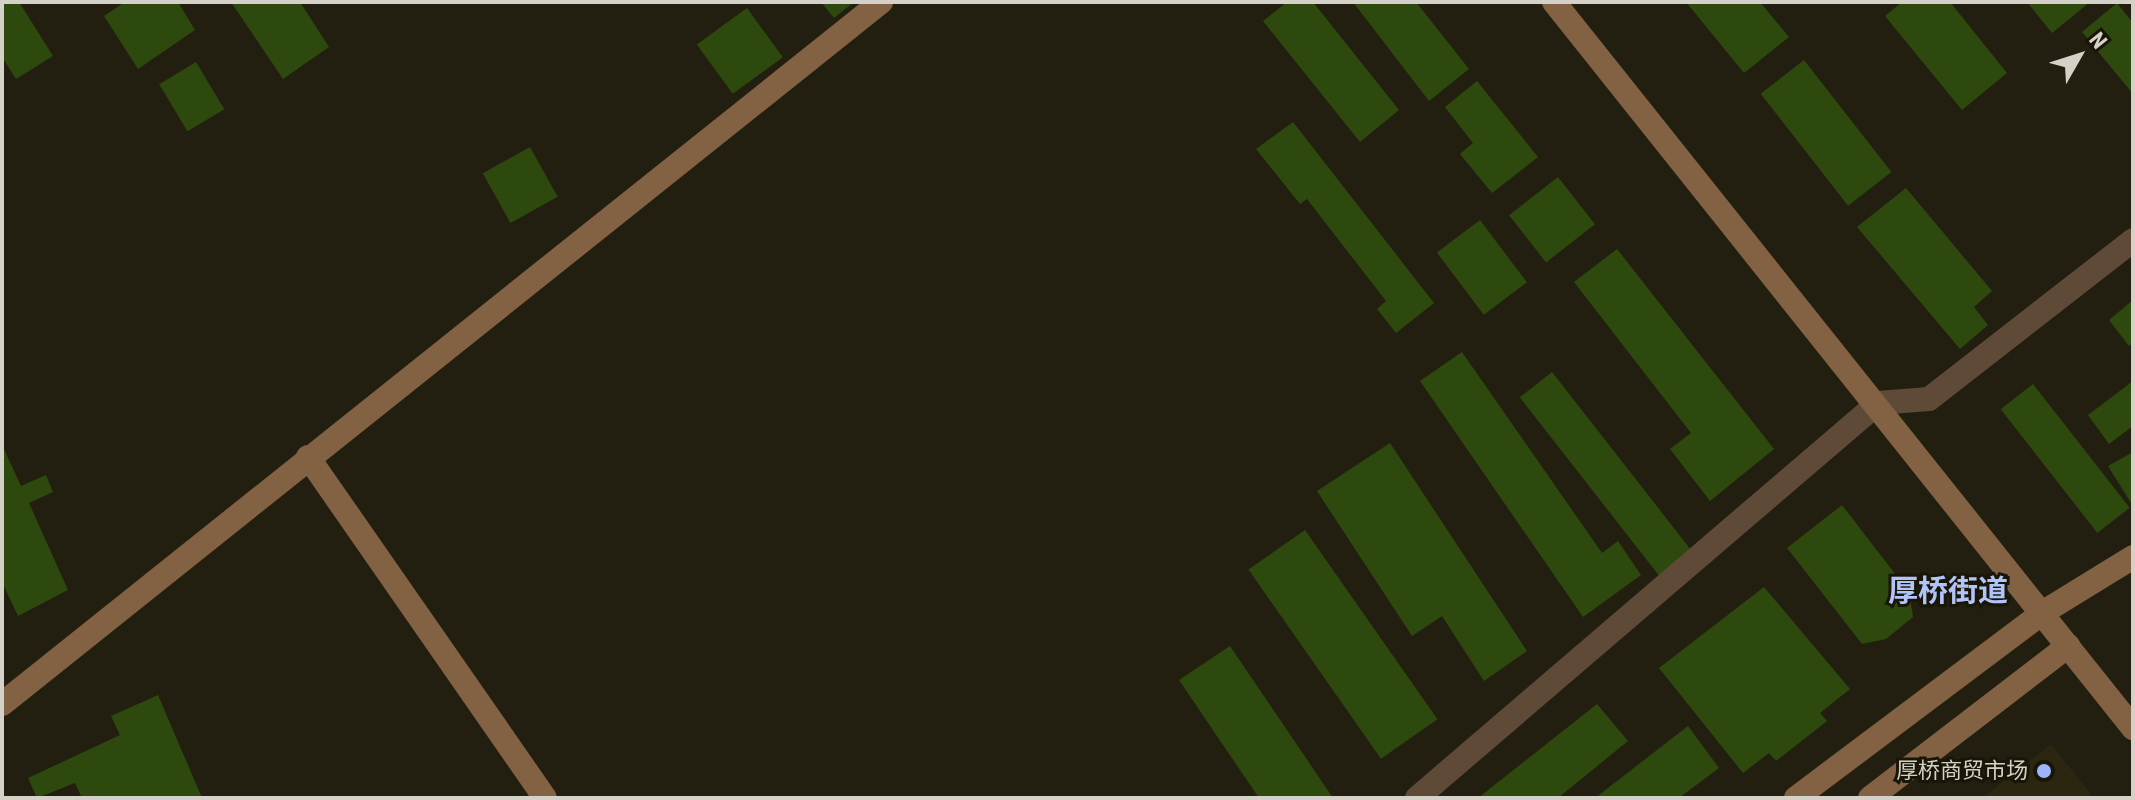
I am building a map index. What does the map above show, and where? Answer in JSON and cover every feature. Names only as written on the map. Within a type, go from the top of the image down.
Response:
[{"type":"street","points":[[2,704],[881,2]]},
{"type":"street","points":[[1554,2],[1878,403],[2133,728]]},
{"type":"street","points":[[1417,798],[1878,403],[1929,399],[2133,240]]},
{"type":"street","points":[[308,457],[545,798]]},
{"type":"street","points":[[1796,798],[2042,613],[2133,557]]},
{"type":"street","points":[[1870,798],[2068,646]]},
{"type":"shaded area","name":"厚桥商贸市场","points":[[2051,744],[2094,798],[1982,798]]},
{"type":"building","points":[[2,2],[19,2],[53,56],[16,79],[2,57]]},
{"type":"building","points":[[125,2],[178,2],[195,30],[138,69],[104,16]]},
{"type":"building","points":[[231,2],[300,2],[329,47],[283,79]]},
{"type":"building","points":[[821,2],[854,2],[834,18]]},
{"type":"building","points":[[1287,2],[1313,2],[1399,110],[1360,142],[1263,21]]},
{"type":"building","points":[[1353,2],[1416,2],[1469,69],[1429,101]]},
{"type":"building","points":[[1686,2],[1760,2],[1789,37],[1744,73]]},
{"type":"building","points":[[1902,2],[1950,2],[2007,73],[1962,110],[1885,16]]},
{"type":"building","points":[[2027,2],[2090,2],[2052,33]]},
{"type":"building","points":[[2117,3],[2133,23],[2133,94],[2082,32]]},
{"type":"building","points":[[747,8],[783,57],[733,94],[697,44]]},
{"type":"building","points":[[1804,60],[1891,172],[1848,206],[1761,94]]},
{"type":"building","points":[[196,62],[224,109],[187,131],[159,84]]},
{"type":"building","points":[[1477,81],[1538,157],[1492,193],[1460,154],[1473,143],[1445,107]]},
{"type":"building","points":[[1293,122],[1434,303],[1396,333],[1377,309],[1386,301],[1307,199],[1300,204],[1256,149]]},
{"type":"building","points":[[530,147],[558,197],[510,223],[483,173]]},
{"type":"building","points":[[1558,177],[1595,224],[1546,262],[1509,215]]},
{"type":"building","points":[[1906,188],[1992,291],[1974,307],[1988,325],[1960,349],[1857,227]]},
{"type":"building","points":[[1480,220],[1527,282],[1484,315],[1437,252]]},
{"type":"building","points":[[1617,249],[1774,449],[1710,501],[1670,449],[1691,433],[1574,282]]},
{"type":"building","points":[[2133,300],[2133,343],[2129,346],[2109,320]]},
{"type":"building","points":[[1462,352],[1602,553],[1618,541],[1641,575],[1583,617],[1420,381]]},
{"type":"building","points":[[1552,372],[1693,552],[1661,578],[1520,397]]},
{"type":"building","points":[[2133,381],[2133,426],[2109,444],[2088,415]]},
{"type":"building","points":[[2033,384],[2130,508],[2097,533],[2001,409]]},
{"type":"building","points":[[1390,443],[1527,651],[1484,681],[1442,616],[1412,636],[1317,491]]},
{"type":"building","points":[[2,445],[21,486],[46,475],[53,492],[29,503],[68,590],[18,616],[2,582]]},
{"type":"building","points":[[2133,452],[2133,506],[2108,466]]},
{"type":"building","points":[[1842,505],[1909,592],[1913,617],[1886,639],[1862,644],[1787,548]]},
{"type":"building","points":[[1305,530],[1437,719],[1381,759],[1248,570]]},
{"type":"building","points":[[1764,587],[1850,689],[1820,713],[1827,721],[1776,761],[1769,753],[1743,773],[1659,668]]},
{"type":"building","points":[[1230,646],[1333,798],[1259,798],[1179,680]]},
{"type":"building","points":[[158,695],[202,798],[82,798],[75,783],[37,798],[28,778],[120,735],[111,716]]},
{"type":"building","points":[[1597,704],[1628,741],[1558,798],[1478,798]]},
{"type":"building","points":[[1688,726],[1719,768],[1679,798],[1595,798]]},
{"type":"place","name":"厚桥商贸市场","points":[[2044,771]]},
{"type":"district","name":"厚桥街道","points":[[1948,591]]}]
